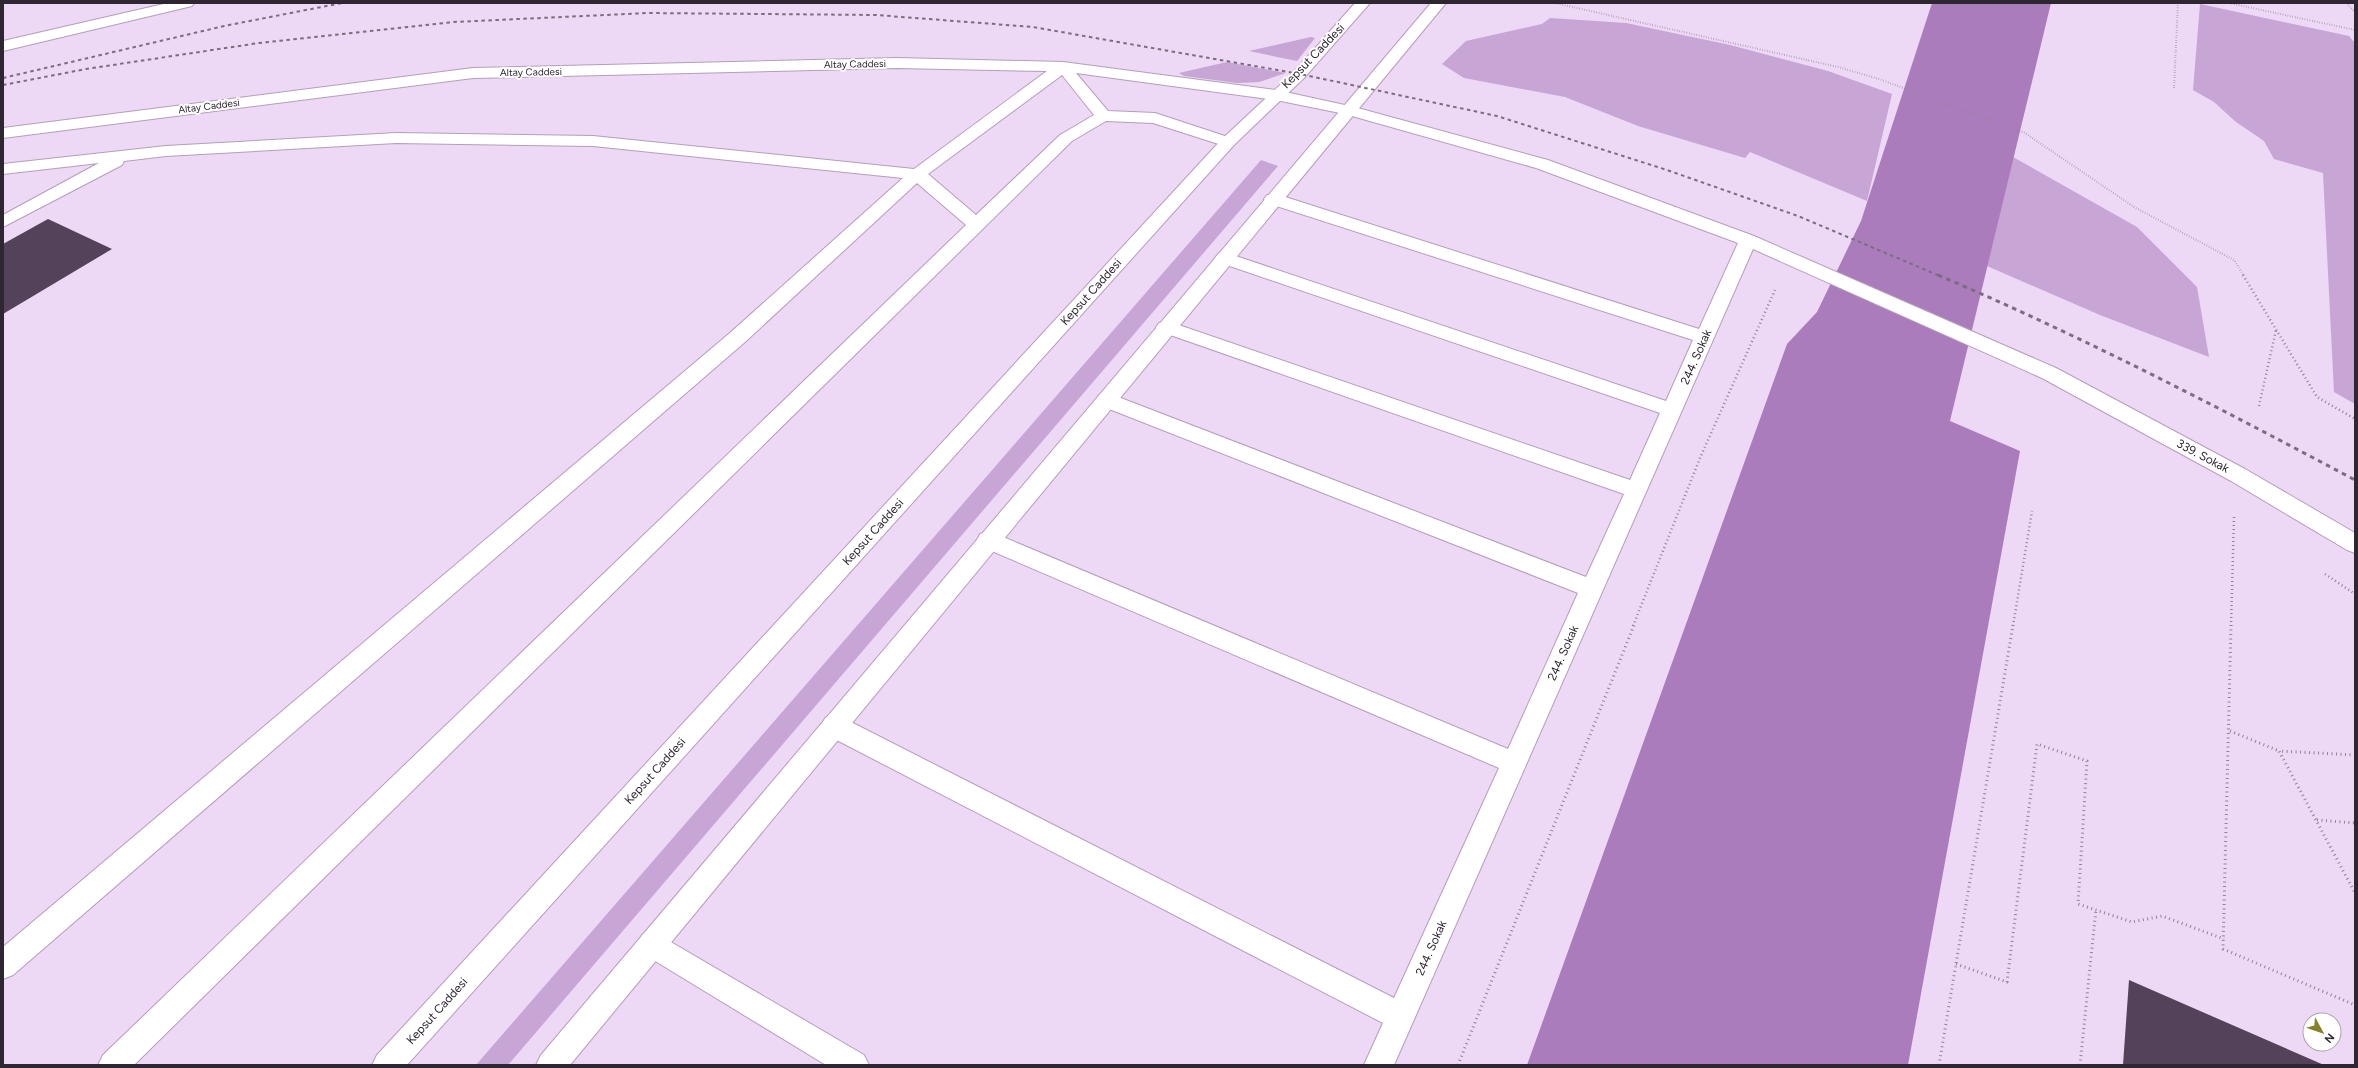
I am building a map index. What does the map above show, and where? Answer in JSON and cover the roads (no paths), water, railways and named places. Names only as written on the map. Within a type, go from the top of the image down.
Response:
[{"type":"street","points":[[3,46],[187,3]]},
{"type":"street","name":"Kepsut Caddesi","points":[[387,1065],[1228,142],[1276,95],[1300,74],[1364,3]]},
{"type":"street","points":[[551,1065],[988,540],[1439,3]]},
{"type":"street","name":"Altay Caddesi","points":[[3,133],[17,130],[473,73],[897,63],[1063,67],[1276,95],[1348,110],[1542,164],[1748,240]]},
{"type":"street","points":[[3,965],[738,337],[917,174],[1063,67],[1103,116]]},
{"type":"street","points":[[113,1065],[1066,138],[1103,116],[1155,118],[1228,142]]},
{"type":"street","points":[[3,169],[126,156],[396,138],[585,141],[917,174],[976,224]]},
{"type":"street","points":[[3,222],[126,156]]},
{"type":"street","points":[[1273,200],[1704,337]]},
{"type":"street","name":"339. Sokak","points":[[1748,240],[1849,286],[2049,373],[2238,475],[2355,544]]},
{"type":"street","name":"244. Sokak","points":[[1379,1065],[1748,240]]},
{"type":"street","points":[[1224,258],[1672,410]]},
{"type":"street","points":[[1166,328],[1636,490]]},
{"type":"street","points":[[1106,400],[1592,589]]},
{"type":"street","points":[[988,540],[1514,763]]},
{"type":"street","points":[[834,726],[1400,1016]]},
{"type":"street","points":[[652,944],[854,1065]]},
{"type":"railway","points":[[3,78],[224,26],[342,3]]},
{"type":"railway","points":[[3,85],[86,69],[259,43],[454,22],[648,13],[876,15],[1033,27],[1300,74],[1497,116],[1667,170],[1798,216],[1940,276]]},
{"type":"railway","points":[[1938,275],[2097,347],[2355,480]]}]
